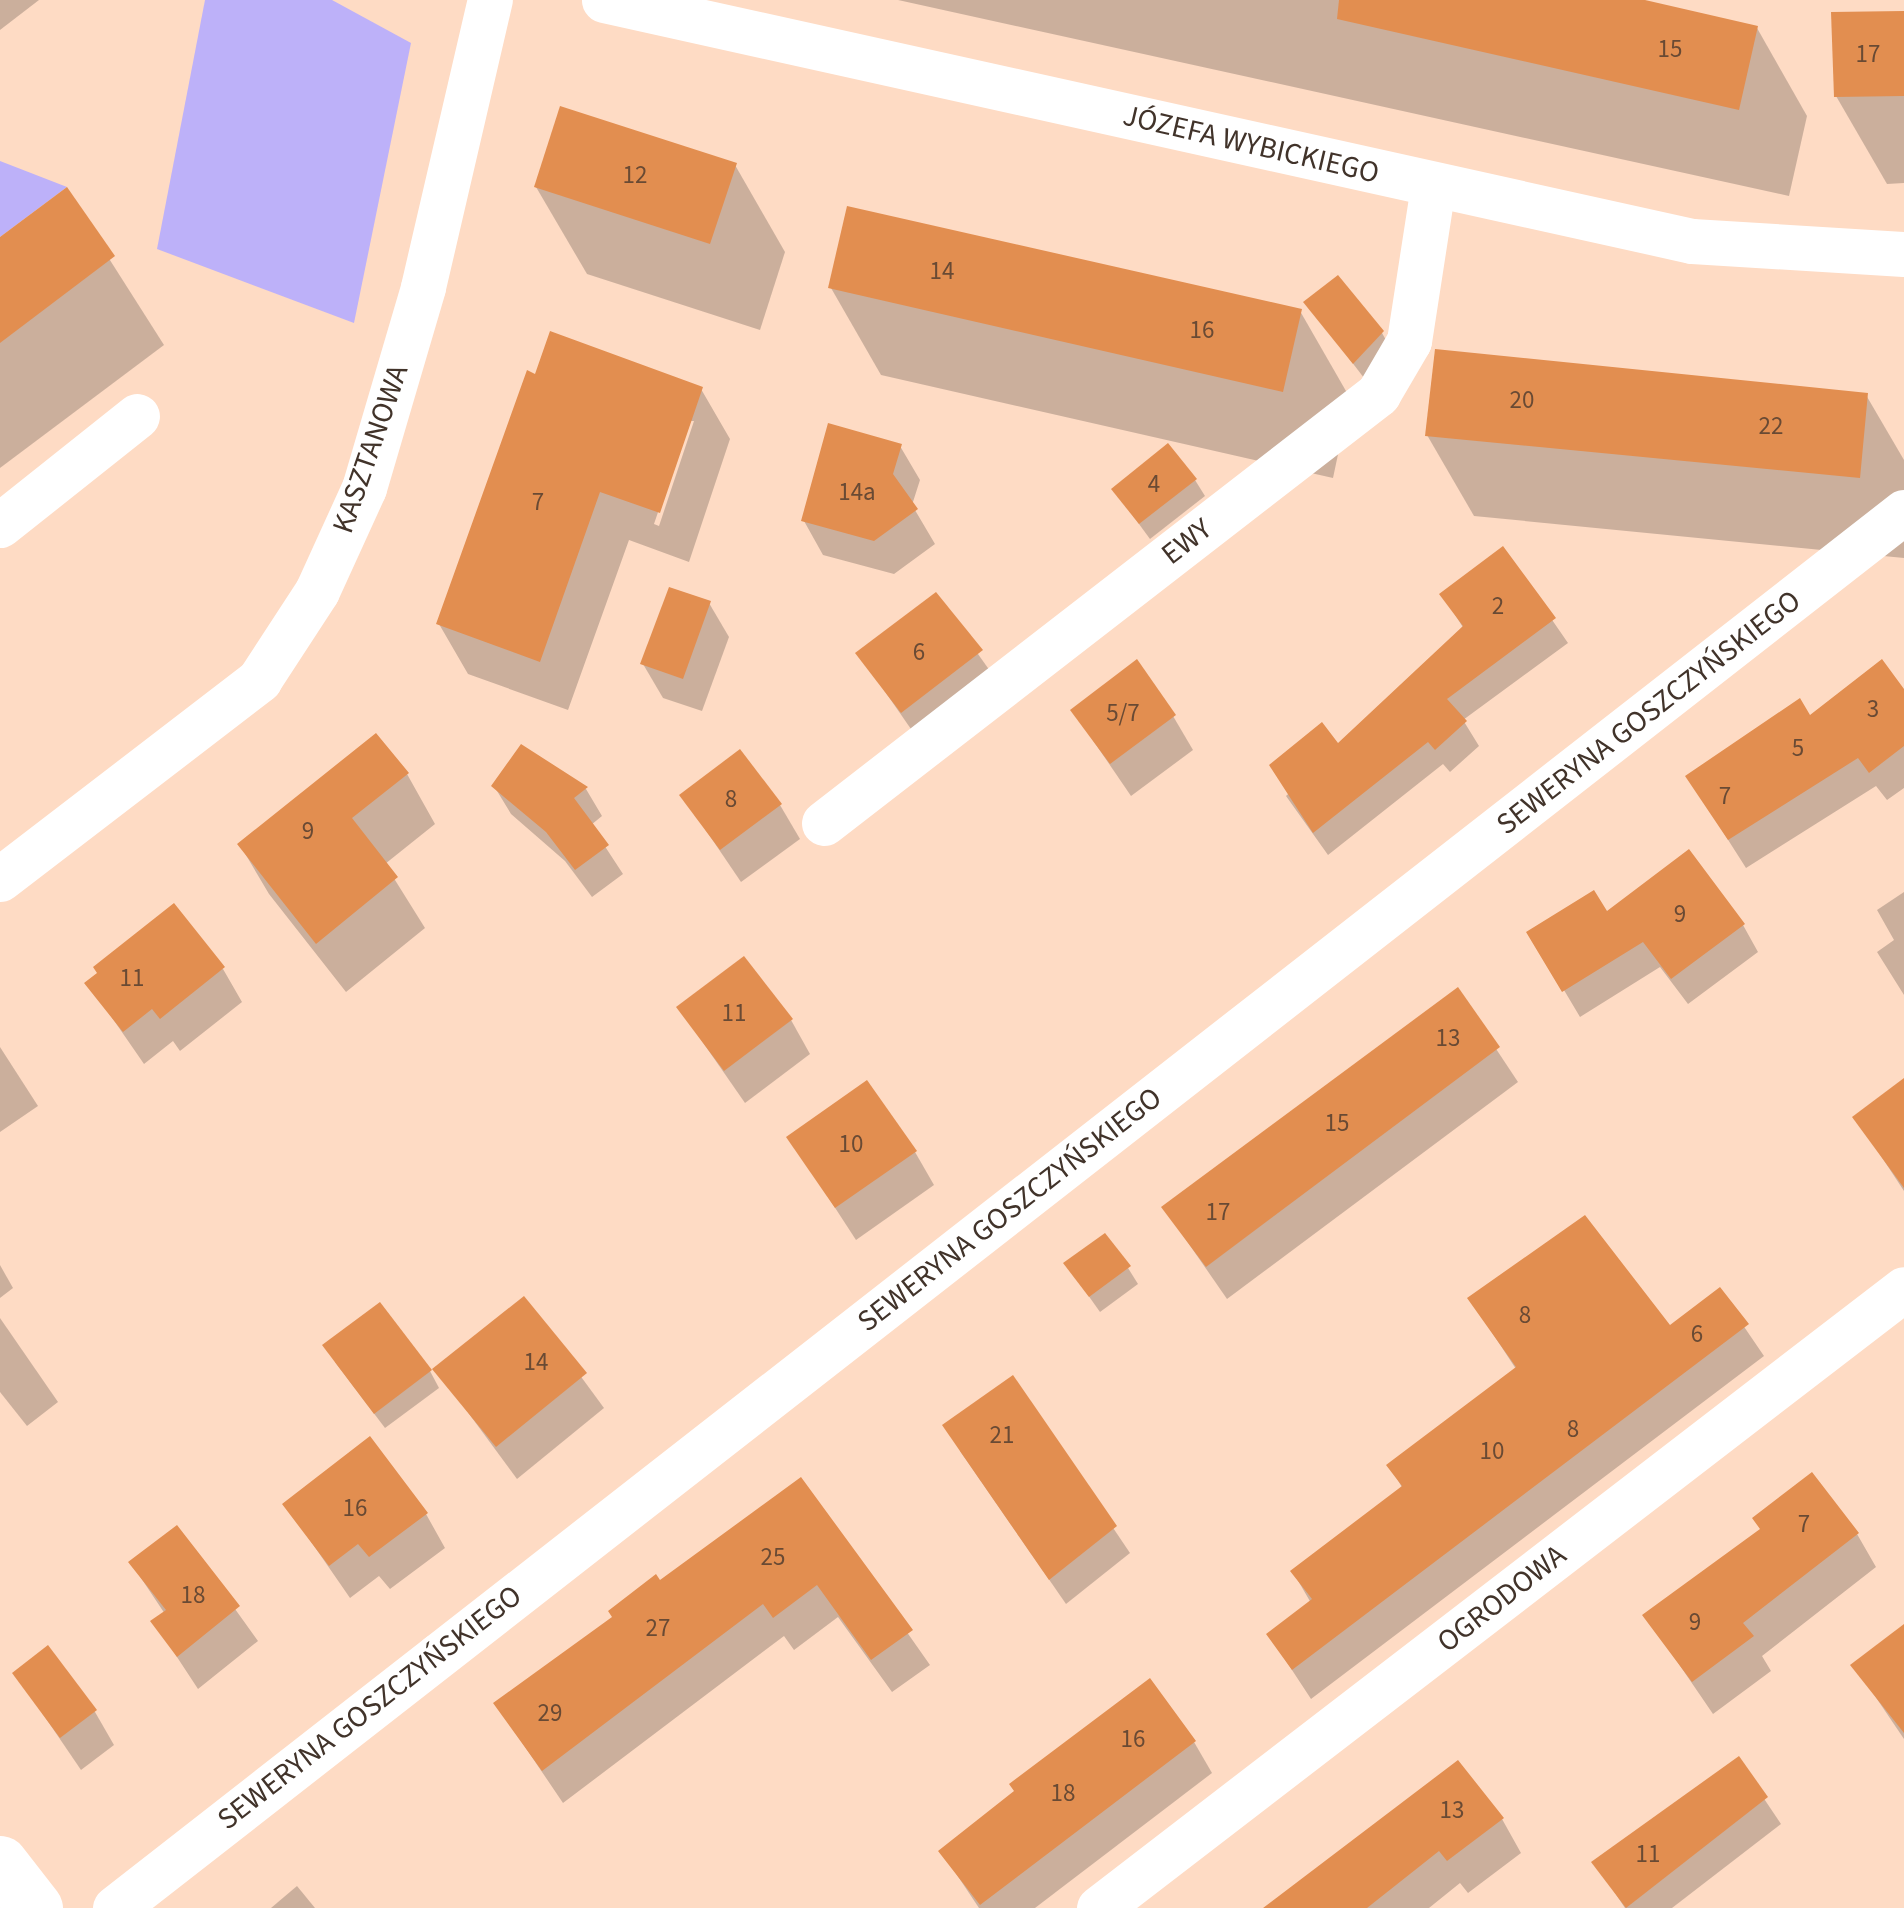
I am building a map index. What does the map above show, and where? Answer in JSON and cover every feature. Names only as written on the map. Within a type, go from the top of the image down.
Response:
[{"type":"street","name":"KASZTANOWA","points":[[0,879],[259,680],[316,592],[370,470],[423,287],[490,0]]},
{"type":"street","name":"JÓZEFA WYBICKIEGO","points":[[604,0],[1692,241],[1904,254]]},
{"type":"street","name":"EWY","points":[[824,823],[1378,394],[1410,341],[1432,186]]},
{"type":"street","points":[[0,524],[137,416]]},
{"type":"street","name":"SEWERYNA GOSZCZYŃSKIEGO","points":[[115,1908],[1904,512]]},
{"type":"street","name":"OGRODOWA","points":[[1099,1908],[1904,1289]]},
{"type":"street","points":[[0,1863],[35,1908]]},
{"type":"shaded area","points":[[205,0],[332,0],[411,43],[354,323],[157,249]]},
{"type":"shaded area","points":[[0,161],[67,187],[0,237]]},
{"type":"building","points":[[1339,0],[1645,0],[1758,26],[1739,110],[1337,19]]},
{"type":"building","points":[[1904,11],[1904,96],[1834,97],[1831,12]]},
{"type":"building","points":[[560,106],[737,163],[710,244],[534,187]]},
{"type":"building","points":[[67,187],[115,256],[0,343],[0,237]]},
{"type":"building","points":[[847,206],[1302,309],[1283,392],[828,288]]},
{"type":"building","points":[[1338,275],[1384,331],[1353,364],[1303,302]]},
{"type":"building","points":[[550,331],[703,387],[660,513],[600,492],[540,662],[436,624],[527,370],[535,374]]},
{"type":"building","points":[[1435,349],[1868,393],[1860,478],[1425,436]]},
{"type":"building","points":[[828,423],[902,444],[893,474],[918,509],[874,541],[801,521]]},
{"type":"building","points":[[1168,443],[1197,479],[1139,524],[1111,489]]},
{"type":"building","points":[[1503,546],[1556,618],[1447,699],[1467,721],[1435,750],[1428,742],[1313,833],[1269,765],[1322,722],[1338,743],[1463,626],[1439,594]]},
{"type":"building","points":[[669,587],[711,601],[683,679],[640,664]]},
{"type":"building","points":[[936,592],[983,650],[901,713],[855,653]]},
{"type":"building","points":[[1137,659],[1176,715],[1110,764],[1070,710]]},
{"type":"building","points":[[1882,659],[1904,689],[1904,746],[1869,773],[1858,758],[1728,840],[1685,776],[1800,698],[1810,715]]},
{"type":"building","points":[[376,733],[409,773],[352,818],[398,877],[316,944],[237,844]]},
{"type":"building","points":[[521,744],[588,787],[574,798],[609,845],[575,870],[546,832],[491,786]]},
{"type":"building","points":[[740,749],[782,804],[720,850],[679,795]]},
{"type":"building","points":[[1689,849],[1745,924],[1671,979],[1643,942],[1562,992],[1526,932],[1594,890],[1607,911]]},
{"type":"building","points":[[174,903],[225,967],[160,1019],[152,1009],[123,1032],[84,983],[97,973],[93,967]]},
{"type":"building","points":[[744,956],[793,1019],[724,1071],[676,1007]]},
{"type":"building","points":[[1458,987],[1500,1047],[1206,1267],[1161,1207]]},
{"type":"building","points":[[1904,1078],[1904,1188],[1852,1117]]},
{"type":"building","points":[[867,1080],[917,1151],[835,1208],[786,1137]]},
{"type":"building","points":[[1585,1215],[1670,1325],[1720,1287],[1749,1324],[1292,1670],[1266,1634],[1312,1599],[1290,1571],[1402,1486],[1386,1465],[1516,1367],[1467,1298]]},
{"type":"building","points":[[1105,1233],[1131,1266],[1089,1297],[1063,1263]]},
{"type":"building","points":[[524,1296],[587,1373],[496,1447],[432,1369]]},
{"type":"building","points":[[380,1302],[432,1370],[374,1414],[322,1345]]},
{"type":"building","points":[[1013,1375],[1117,1526],[1049,1580],[942,1425]]},
{"type":"building","points":[[370,1436],[428,1513],[369,1557],[358,1544],[329,1566],[282,1504]]},
{"type":"building","points":[[1812,1472],[1859,1533],[1743,1623],[1754,1636],[1692,1682],[1642,1615],[1760,1529],[1752,1518]]},
{"type":"building","points":[[801,1477],[913,1630],[871,1660],[817,1585],[773,1618],[763,1604],[542,1771],[493,1703],[612,1617],[608,1611],[656,1574],[660,1580]]},
{"type":"building","points":[[177,1525],[240,1606],[177,1657],[150,1621],[166,1610],[128,1562]]},
{"type":"building","points":[[1904,1624],[1904,1733],[1850,1665]]},
{"type":"building","points":[[48,1645],[97,1710],[60,1738],[12,1673]]},
{"type":"building","points":[[1150,1678],[1196,1741],[980,1905],[938,1851],[1014,1791],[1009,1784]]},
{"type":"building","points":[[1739,1756],[1768,1797],[1626,1908],[1591,1862]]},
{"type":"building","points":[[1458,1760],[1504,1818],[1447,1861],[1439,1851],[1367,1908],[1263,1908]]}]
